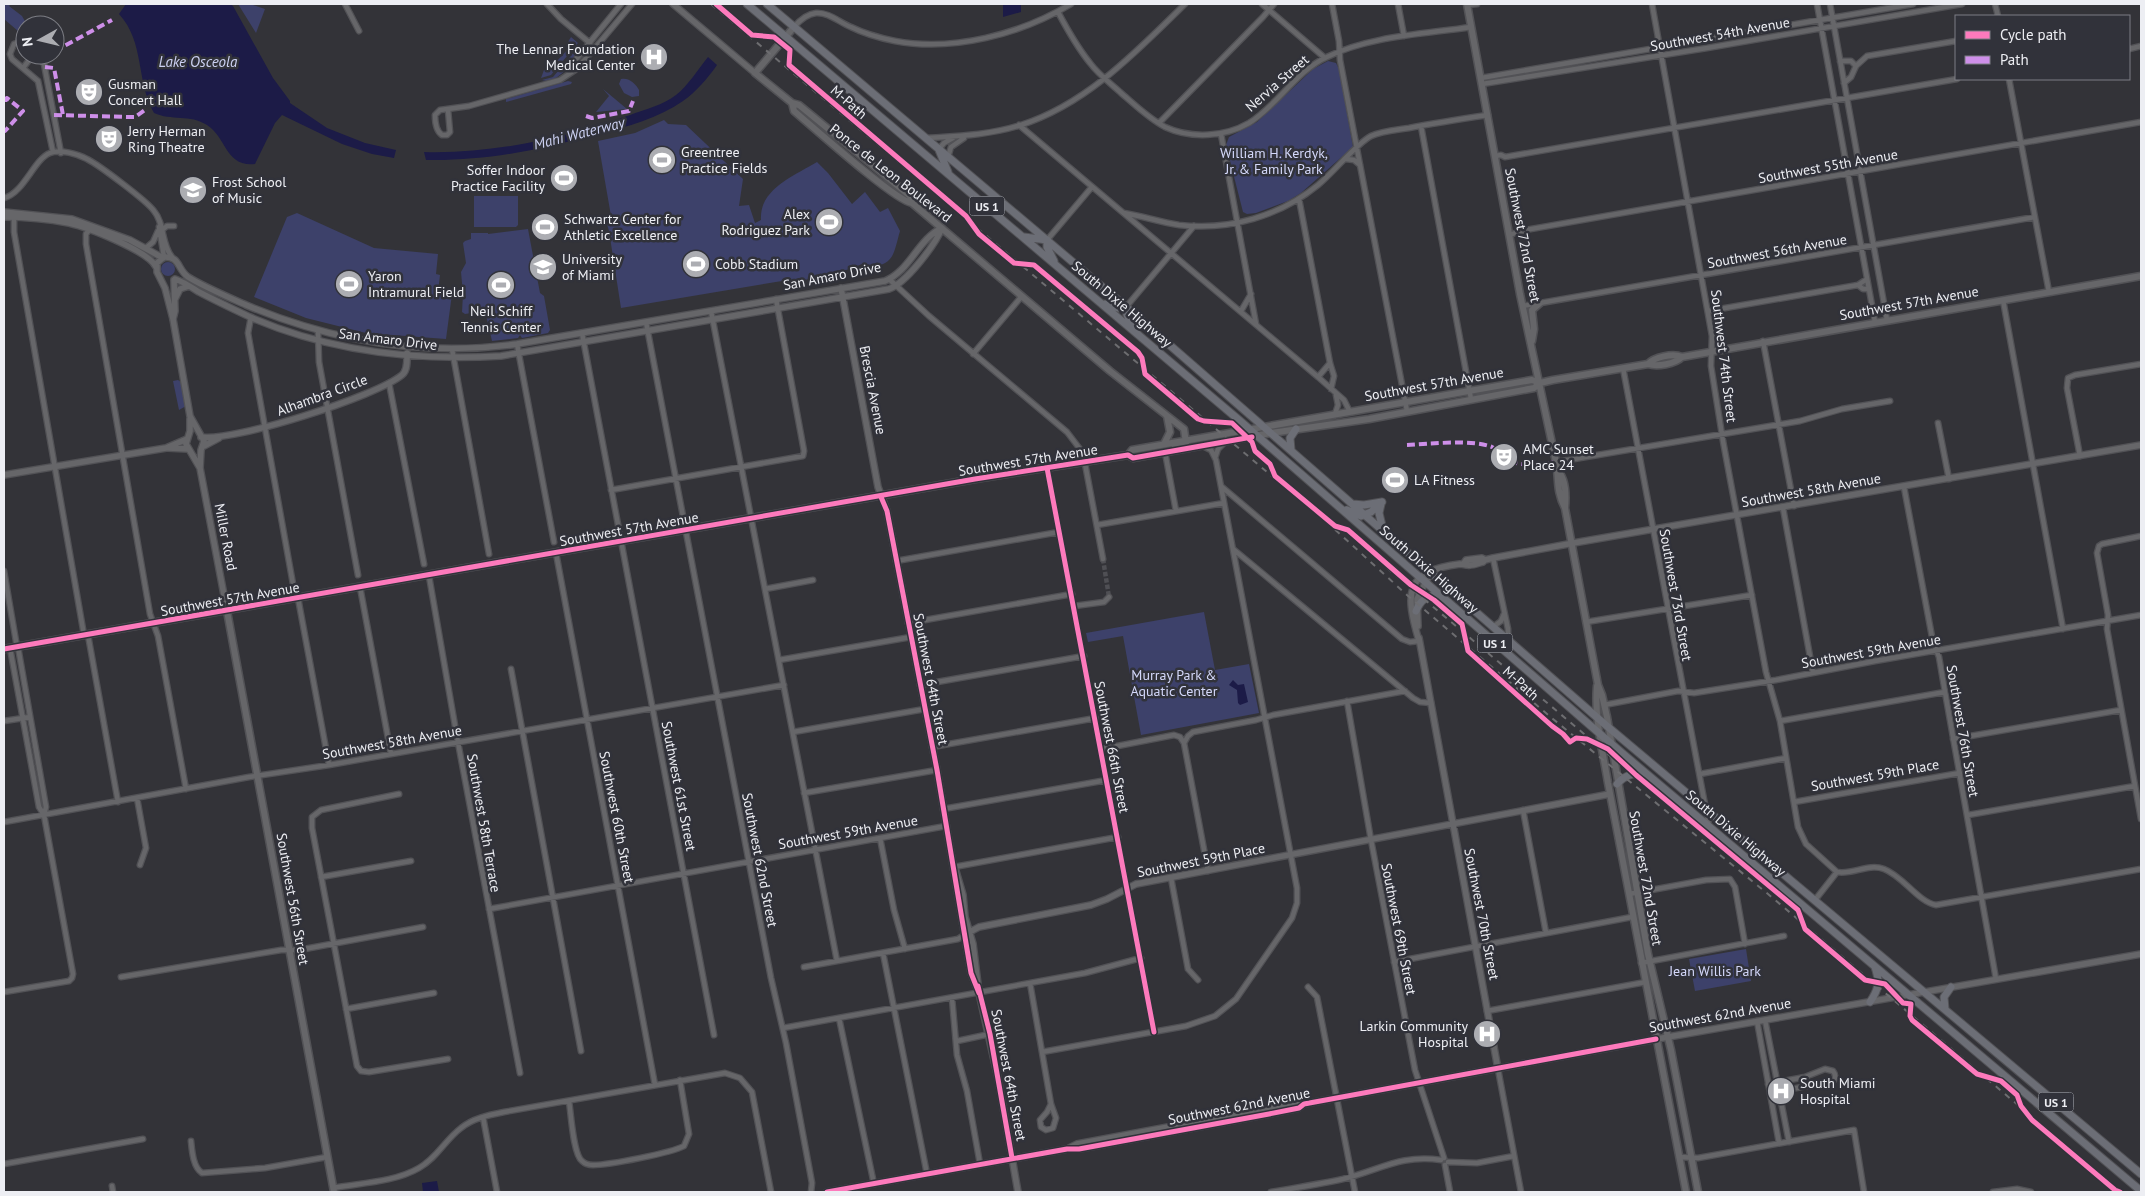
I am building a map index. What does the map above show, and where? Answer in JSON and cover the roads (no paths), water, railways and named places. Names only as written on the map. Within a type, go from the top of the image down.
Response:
[{"type":"highway","name":"South Dixie Highway","points":[[747,4],[1135,330],[1645,773],[2141,1190]]},
{"type":"highway","name":"South Dixie Highway","points":[[766,4],[1126,307],[1608,727],[1706,807],[2141,1174]]},
{"type":"highway","points":[[919,148],[934,152],[939,150],[949,174]]},
{"type":"highway","points":[[1024,237],[1047,240],[1047,247],[1055,263]]},
{"type":"highway","points":[[1103,303],[1118,308],[1126,307],[1127,315],[1135,330]]},
{"type":"highway","points":[[1291,450],[1290,438],[1296,429]]},
{"type":"highway","points":[[1342,509],[1350,510],[1358,516],[1365,514],[1382,502]]},
{"type":"highway","points":[[1353,504],[1364,506],[1382,502]]},
{"type":"highway","points":[[1382,502],[1380,513],[1383,530]]},
{"type":"highway","points":[[1416,611],[1420,602],[1425,597],[1438,594]]},
{"type":"highway","points":[[1618,784],[1622,779],[1631,774],[1645,773]]},
{"type":"highway","points":[[1794,898],[1816,900],[1815,911],[1818,918]]},
{"type":"highway","points":[[1870,1002],[1878,991],[1880,982],[1875,966]]},
{"type":"highway","points":[[1945,1009],[1944,997],[1952,987]]},
{"type":"main road","name":"Southwest 72nd Street","points":[[1467,5],[1523,306],[1556,462],[1556,475],[1560,496],[1565,508],[1598,685],[1604,704],[1636,893],[1668,1037],[1698,1192]]},
{"type":"main road","points":[[755,73],[794,27]]},
{"type":"main road","name":"Ponce de Leon Boulevard","points":[[755,73],[792,103],[799,105],[910,196],[912,204],[1110,371],[1184,429],[1187,440]]},
{"type":"main road","name":"Southwest 57th Avenue","points":[[12,648],[881,496],[1128,455],[1133,458],[1271,433],[1362,420],[1534,388],[1540,383],[1648,364],[1678,361],[1682,357],[1710,351],[2141,276]]},
{"type":"main road","points":[[1531,342],[1534,329],[1532,310],[1540,303]]},
{"type":"main road","name":"Southwest 57th Avenue","points":[[1128,455],[1132,450],[1335,414],[1532,380],[1540,383]]},
{"type":"main road","points":[[1331,424],[1350,412],[1362,420]]},
{"type":"main road","points":[[1164,444],[1170,432],[1167,416]]},
{"type":"main road","points":[[1154,454],[1160,449],[1183,445],[1187,440]]},
{"type":"main road","name":"Southwest 56th Street","points":[[227,611],[334,1190]]},
{"type":"main road","name":"Southwest 72nd Street","points":[[1598,685],[1596,697],[1598,718],[1610,794],[1686,1192]]},
{"type":"main road","points":[[1610,794],[1617,798],[1621,807]]},
{"type":"street","points":[[345,4],[360,31]]},
{"type":"street","points":[[547,4],[561,19],[595,47]]},
{"type":"street","points":[[569,72],[572,63],[621,4]]},
{"type":"street","points":[[448,110],[450,132],[447,135],[442,135],[438,131],[435,115],[440,110],[448,110],[560,80],[569,72],[578,68],[632,4]]},
{"type":"street","points":[[673,4],[755,73]]},
{"type":"street","points":[[794,27],[806,16],[819,13],[828,15],[856,30],[882,38],[909,43],[940,44],[998,34],[1058,12],[1071,4]]},
{"type":"street","points":[[926,138],[965,137],[1019,125],[1070,101],[1105,78],[1130,57],[1185,4]]},
{"type":"street","points":[[1262,4],[1324,58]]},
{"type":"street","points":[[1159,123],[1274,4]]},
{"type":"street","points":[[1332,4],[1357,148],[1408,411]]},
{"type":"street","points":[[1398,4],[1404,36]]},
{"type":"street","points":[[1467,5],[1477,4]]},
{"type":"street","name":"Southwest 74th Street","points":[[1652,4],[1708,311],[1712,336],[1710,351],[1711,367],[1722,434],[1768,681],[1780,721],[1798,827],[1804,840],[1838,872]]},
{"type":"street","points":[[1817,4],[1875,322]]},
{"type":"street","points":[[1830,4],[1887,320]]},
{"type":"street","name":"Southwest 54th Avenue","points":[[1481,81],[1913,4]]},
{"type":"street","name":"Southwest 54th Avenue","points":[[1481,81],[1661,56],[1962,4]]},
{"type":"street","name":"Nervia Street","points":[[1058,12],[1088,61],[1105,78],[1159,123],[1174,130],[1184,132],[1221,134],[1243,126],[1254,119],[1307,70],[1324,58],[1339,51],[1404,36],[1471,27]]},
{"type":"street","points":[[1844,83],[1851,77],[1856,66],[1867,56],[1955,41]]},
{"type":"street","points":[[15,44],[10,54],[15,61]]},
{"type":"street","points":[[1840,60],[1850,61],[1856,66]]},
{"type":"street","points":[[19,65],[35,78],[40,86],[53,152]]},
{"type":"street","points":[[44,65],[61,153]]},
{"type":"street","points":[[1496,159],[1501,155],[1505,157],[1955,79]]},
{"type":"street","points":[[2009,80],[2048,292]]},
{"type":"street","points":[[1122,213],[1156,221],[1194,226],[1237,223],[1271,213],[1299,199],[1319,185],[1357,148],[1373,136],[1488,115]]},
{"type":"street","name":"Southwest 55th Avenue","points":[[1509,232],[2141,122]]},
{"type":"street","points":[[1019,125],[1091,188],[1318,377],[1347,405],[1350,412]]},
{"type":"street","points":[[1421,126],[1471,399]]},
{"type":"street","points":[[1221,134],[1256,324]]},
{"type":"street","points":[[939,150],[944,143],[957,137]]},
{"type":"street","points":[[948,157],[951,147],[965,137]]},
{"type":"street","points":[[4,198],[14,193],[45,156],[53,152],[77,156],[93,162],[155,212],[159,223],[163,257],[156,267]]},
{"type":"street","points":[[1346,159],[1354,160],[1361,166]]},
{"type":"street","points":[[1047,240],[1091,188]]},
{"type":"street","points":[[1299,199],[1334,376],[1331,389]]},
{"type":"street","points":[[4,212],[67,223],[126,238],[163,257],[172,257]]},
{"type":"street","points":[[4,217],[14,215]]},
{"type":"street","points":[[14,215],[14,232],[55,467],[118,802]]},
{"type":"street","name":"Southwest 56th Avenue","points":[[1523,306],[2035,217]]},
{"type":"street","points":[[146,248],[153,242],[160,230],[167,226],[174,226]]},
{"type":"street","points":[[1126,307],[1194,226]]},
{"type":"street","name":"San Amaro Drive","points":[[181,268],[188,277],[237,301],[286,321],[318,331],[408,347],[452,349],[517,344],[889,279],[896,275],[932,233],[942,228]]},
{"type":"street","name":"San Amaro Drive","points":[[174,280],[251,317],[318,341],[364,351],[407,356],[453,358],[519,353],[583,343],[895,287],[904,280],[938,238],[942,228]]},
{"type":"street","points":[[91,229],[152,260],[156,267],[173,319],[190,416],[186,444],[189,450]]},
{"type":"street","points":[[91,229],[86,244],[150,614],[158,636],[186,789]]},
{"type":"street","points":[[160,230],[166,250],[181,268],[174,280],[175,311],[173,319]]},
{"type":"street","points":[[161,279],[174,280]]},
{"type":"street","points":[[889,279],[895,287],[1074,439],[1081,450],[1085,462],[1103,558]]},
{"type":"street","points":[[1708,311],[1858,285],[1867,279]]},
{"type":"street","points":[[1858,285],[1862,289],[1869,289]]},
{"type":"street","points":[[174,301],[180,290],[189,286]]},
{"type":"street","name":"Brescia Avenue","points":[[841,288],[881,496]]},
{"type":"street","points":[[1241,311],[1251,294]]},
{"type":"street","points":[[973,354],[1022,296]]},
{"type":"street","points":[[611,490],[803,456],[804,451],[776,299]]},
{"type":"street","points":[[2003,300],[2063,629]]},
{"type":"street","points":[[711,311],[837,961]]},
{"type":"street","points":[[251,317],[248,333],[292,584]]},
{"type":"street","name":"Southwest 62nd Street","points":[[646,322],[812,1184],[811,1192]]},
{"type":"street","points":[[318,331],[320,362],[358,575]]},
{"type":"street","name":"Southwest 61st Street","points":[[582,333],[714,1035]]},
{"type":"street","points":[[1763,342],[1794,506]]},
{"type":"street","points":[[517,344],[554,542]]},
{"type":"street","name":"Alhambra Circle","points":[[202,448],[219,438],[265,428],[329,407],[389,382],[404,372],[408,347]]},
{"type":"street","points":[[452,349],[489,554]]},
{"type":"street","points":[[1318,377],[1330,363]]},
{"type":"street","points":[[2080,456],[2067,388],[2068,378],[2074,375],[2141,364]]},
{"type":"street","name":"Southwest 73rd Street","points":[[1623,368],[1709,826]]},
{"type":"street","points":[[389,382],[424,564]]},
{"type":"street","points":[[1335,393],[1338,406],[1335,414]]},
{"type":"street","points":[[1556,462],[1810,419],[1842,409],[1890,401]]},
{"type":"street","points":[[4,475],[166,448],[197,452],[202,448],[200,436],[190,416]]},
{"type":"street","points":[[1938,422],[1949,479]]},
{"type":"street","points":[[166,448],[188,437],[200,436]]},
{"type":"street","name":"Alhambra Circle","points":[[200,436],[219,438]]},
{"type":"street","points":[[1216,458],[1218,449],[1225,442]]},
{"type":"street","name":"Southwest 58th Avenue","points":[[1431,572],[1443,567],[1464,563],[1466,560],[1482,558],[1485,560],[1653,529],[2141,445]]},
{"type":"street","points":[[1042,1052],[1199,1023],[1215,1016],[1229,1006],[1261,963],[1292,918],[1296,906],[1297,888],[1216,458],[1211,450],[1203,446]]},
{"type":"street","name":"Miller Road","points":[[202,448],[200,468],[227,611]]},
{"type":"street","name":"Miller Road","points":[[189,450],[200,468]]},
{"type":"street","points":[[1165,452],[1176,511]]},
{"type":"street","name":"Southwest 66th Street","points":[[1047,468],[1102,749],[1154,1032]]},
{"type":"street","points":[[1221,486],[1402,638],[1407,641],[1419,640]]},
{"type":"street","name":"Southwest 76th Street","points":[[1904,487],[1968,815],[1996,980]]},
{"type":"street","name":"Southwest 64th Street","points":[[881,496],[887,511],[954,867],[962,889],[972,978],[979,993],[990,1034],[1018,1192]]},
{"type":"street","points":[[1097,524],[1224,502]]},
{"type":"street","points":[[1783,508],[1813,673]]},
{"type":"street","points":[[896,561],[1059,532]]},
{"type":"street","points":[[2141,536],[2100,545],[2097,553],[2108,621],[2107,629],[2141,819]]},
{"type":"street","points":[[1233,549],[1405,691],[1420,702],[1431,703]]},
{"type":"street","name":"Southwest 60th Street","points":[[556,554],[655,1085]]},
{"type":"street","points":[[1493,558],[1509,634],[1508,640]]},
{"type":"street","points":[[4,571],[22,718],[39,807],[44,815],[73,972],[73,978],[67,982],[4,992]]},
{"type":"street","points":[[1422,580],[1431,572]]},
{"type":"street","name":"Southwest 58th Terrace","points":[[429,576],[458,743],[520,1073]]},
{"type":"street","points":[[765,589],[813,580]]},
{"type":"street","name":"Southwest 70th Street","points":[[1419,640],[1411,613],[1410,601],[1413,586],[1422,580]]},
{"type":"street","name":"Southwest 70th Street","points":[[1422,580],[1416,611],[1419,640],[1520,1190]]},
{"type":"street","points":[[360,588],[391,754]]},
{"type":"street","points":[[908,622],[1072,594]]},
{"type":"street","points":[[1586,622],[1752,595]]},
{"type":"street","points":[[1074,606],[1104,602],[1108,597]]},
{"type":"street","points":[[298,598],[329,765]]},
{"type":"street","points":[[1493,627],[1504,614]]},
{"type":"street","name":"Southwest 59th Avenue","points":[[1604,704],[1678,691],[1694,693],[1768,681],[2141,615]]},
{"type":"street","points":[[779,660],[911,636]]},
{"type":"street","points":[[12,648],[30,717],[46,807],[44,815]]},
{"type":"street","points":[[920,685],[1084,656]]},
{"type":"street","points":[[511,669],[582,1051]]},
{"type":"street","name":"Southwest 58th Avenue","points":[[4,822],[784,685]]},
{"type":"street","points":[[1184,743],[1193,732],[1405,691]]},
{"type":"street","points":[[1780,721],[1945,692]]},
{"type":"street","name":"Southwest 69th Street","points":[[1347,701],[1371,840],[1419,1083],[1434,1123],[1443,1159],[1447,1159],[1447,1163]]},
{"type":"street","points":[[793,732],[925,709]]},
{"type":"street","points":[[1953,739],[2121,710]]},
{"type":"street","points":[[4,721],[30,717]]},
{"type":"street","points":[[932,747],[1096,718]]},
{"type":"street","points":[[1102,749],[1174,736],[1180,737],[1184,743],[1208,871]]},
{"type":"street","points":[[1700,774],[1786,758]]},
{"type":"street","points":[[804,794],[936,770]]},
{"type":"street","name":"Southwest 59th Place","points":[[1794,802],[1960,773]]},
{"type":"street","points":[[944,809],[1107,780]]},
{"type":"street","points":[[1968,815],[2135,786]]},
{"type":"street","points":[[400,794],[326,808],[313,815],[311,825],[355,1061],[361,1071],[369,1072],[448,1059]]},
{"type":"street","name":"Southwest 59th Place","points":[[804,967],[958,939],[978,927],[1086,907],[1107,900],[1136,884],[1610,794]]},
{"type":"street","points":[[137,798],[146,848],[140,865]]},
{"type":"street","points":[[1523,810],[1546,933]]},
{"type":"street","name":"Southwest 59th Avenue","points":[[489,909],[946,826]]},
{"type":"street","points":[[954,867],[1118,837]]},
{"type":"street","points":[[880,838],[893,904],[905,949]]},
{"type":"street","points":[[321,877],[411,861]]},
{"type":"street","points":[[1816,900],[1838,872],[1869,868],[1884,869],[1933,904],[2141,870]]},
{"type":"street","points":[[1171,878],[1188,969],[1198,980]]},
{"type":"street","points":[[1629,894],[1706,880],[1728,879],[1733,882],[1745,944]]},
{"type":"street","points":[[1394,962],[1632,917]]},
{"type":"street","points":[[121,977],[334,943],[423,926]]},
{"type":"street","points":[[1641,963],[1784,936]]},
{"type":"street","points":[[883,953],[927,1174]]},
{"type":"street","name":"Southwest 62nd Avenue","points":[[827,1192],[1067,1148],[1079,1149],[1269,1114],[1299,1108],[1304,1104],[1656,1039],[2141,954]]},
{"type":"street","points":[[782,1028],[894,1009],[1092,971],[1141,958]]},
{"type":"street","points":[[1487,1012],[1646,982]]},
{"type":"street","points":[[1030,983],[1051,1104],[1055,1116],[1054,1127],[1048,1130],[1043,1129],[1040,1120],[1051,1104]]},
{"type":"street","points":[[1308,987],[1317,996],[1356,1192]]},
{"type":"street","points":[[346,1009],[434,993]]},
{"type":"street","points":[[952,998],[957,1055],[967,1092],[980,1164]]},
{"type":"street","points":[[839,1018],[874,1184]]},
{"type":"street","points":[[1765,1020],[1789,1142]]},
{"type":"street","points":[[1757,1021],[1779,1143]]},
{"type":"street","points":[[957,1041],[990,1034]]},
{"type":"street","points":[[1768,1084],[1827,1069],[1831,1070],[1835,1077],[1832,1083],[1770,1093]]},
{"type":"street","points":[[1822,1071],[1820,1077],[1823,1083]]},
{"type":"street","points":[[334,1190],[391,1178],[414,1170],[432,1158],[460,1128],[483,1117],[725,1073],[736,1076],[745,1082],[754,1099],[771,1192]]},
{"type":"street","points":[[569,1101],[577,1151],[582,1162],[598,1164],[671,1151],[686,1145],[690,1134],[680,1080]]},
{"type":"street","points":[[483,1117],[497,1192]]},
{"type":"street","points":[[1679,1157],[1692,1159],[1854,1130],[1864,1192]]},
{"type":"street","points":[[4,1164],[143,1139]]},
{"type":"street","points":[[191,1141],[195,1163],[200,1172],[265,1168],[327,1157]]},
{"type":"street","points":[[1450,1192],[1447,1163],[1476,1163],[1514,1156]]},
{"type":"street","points":[[1271,1192],[1352,1176],[1401,1161],[1422,1158],[1443,1159]]},
{"type":"street","points":[[112,1186],[114,1192]]},
{"type":"street","points":[[1994,1192],[2015,1189],[2031,1192]]},
{"type":"water","name":"Lake Osceola","points":[[126,4],[230,4],[233,6],[273,78],[290,103],[327,128],[365,143],[396,150],[394,158],[372,154],[342,144],[282,115],[275,123],[255,164],[245,164],[232,156],[219,137],[207,125],[187,118],[167,117],[154,113],[148,101],[133,37],[119,14]]},
{"type":"water","points":[[1003,4],[1021,4],[1021,12],[1003,17]]},
{"type":"water","name":"Mahi Waterway","points":[[708,57],[717,65],[697,89],[674,107],[642,121],[534,150],[470,159],[426,160],[424,152],[476,150],[528,143],[580,131],[666,102],[680,92]]},
{"type":"water","points":[[1233,680],[1238,685],[1244,684],[1248,702],[1240,705],[1238,703],[1237,690],[1229,685]]},
{"type":"water","points":[[437,1181],[439,1192],[423,1192],[422,1183]]},
{"type":"tunnel","points":[[1103,559],[1109,597]]},
{"type":"railway","points":[[711,4],[1330,525],[1407,595],[1553,719],[1768,894],[2121,1192]]},
{"type":"railway","points":[[1387,568],[1672,808]]},
{"type":"place","name":"The Lennar Foundation Medical Center","points":[[654,57]]},
{"type":"place","name":"Gusman Concert Hall","points":[[89,92]]},
{"type":"place","name":"Jerry Herman Ring Theatre","points":[[109,139]]},
{"type":"place","name":"Greentree Practice Fields","points":[[662,160]]},
{"type":"place","name":"Soffer Indoor Practice Facility","points":[[564,178]]},
{"type":"place","name":"Frost School of Music","points":[[193,190]]},
{"type":"place","name":"Alex Rodriguez Park","points":[[829,222]]},
{"type":"place","name":"Schwartz Center for Athletic Excellence","points":[[545,227]]},
{"type":"place","name":"Cobb Stadium","points":[[696,264]]},
{"type":"place","name":"University of Miami","points":[[543,267]]},
{"type":"place","name":"Yaron Intramural Field","points":[[349,284]]},
{"type":"place","name":"Neil Schiff Tennis Center","points":[[501,285]]},
{"type":"place","name":"AMC Sunset Place 24","points":[[1504,457]]},
{"type":"place","name":"LA Fitness","points":[[1395,480]]},
{"type":"place","name":"Larkin Community Hospital","points":[[1487,1034]]},
{"type":"place","name":"South Miami Hospital","points":[[1781,1091]]},
{"type":"park label","name":"William H. Kerdyk, Jr. & Family Park","points":[[1274,162]]},
{"type":"park label","name":"Murray Park & Aquatic Center","points":[[1174,684]]},
{"type":"park label","name":"Jean Willis Park","points":[[1715,971]]}]
